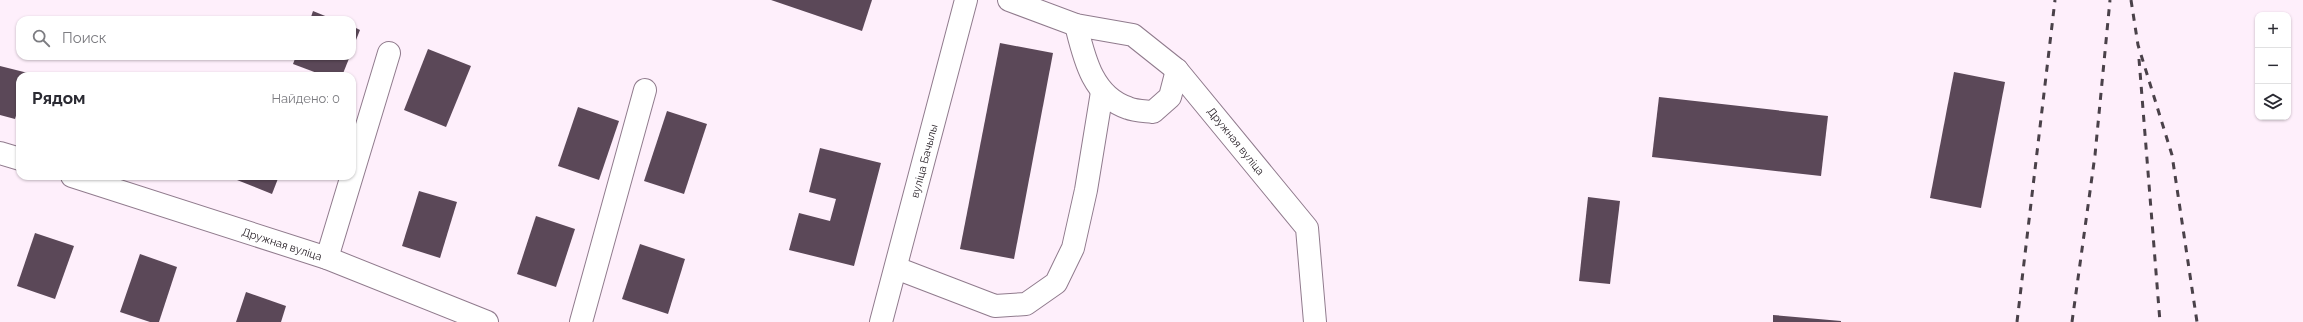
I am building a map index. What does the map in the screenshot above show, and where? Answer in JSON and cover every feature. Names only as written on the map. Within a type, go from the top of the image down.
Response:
[{"type":"street","name":"вуліца Бачылы","points":[[881,322],[966,0]]},
{"type":"street","name":"Дружная вуліца","points":[[1009,0],[1076,25],[1133,35],[1177,70],[1308,228],[1315,322]]},
{"type":"street","points":[[1076,25],[1085,65],[1102,92],[1128,108],[1153,112],[1170,97],[1177,70]]},
{"type":"street","points":[[356,164],[390,53]]},
{"type":"street","points":[[581,322],[645,90]]},
{"type":"street","points":[[896,268],[995,306],[1026,304],[1056,283],[1073,248],[1086,190],[1102,92]]},
{"type":"street","points":[[0,153],[16,158]]},
{"type":"street","name":"Дружная вуліца","points":[[84,180],[327,258],[487,322]]},
{"type":"street","points":[[327,258],[351,180]]},
{"type":"building","points":[[771,0],[872,0],[862,31]]},
{"type":"building","points":[[313,11],[325,16],[311,16]]},
{"type":"building","points":[[356,28],[360,30],[356,40]]},
{"type":"building","points":[[1000,43],[1053,53],[1014,259],[960,249]]},
{"type":"building","points":[[428,49],[471,66],[446,127],[404,110]]},
{"type":"building","points":[[294,60],[348,60],[344,72],[314,72],[293,64]]},
{"type":"building","points":[[0,66],[24,72],[16,72],[15,119],[0,115]]},
{"type":"building","points":[[1954,72],[2005,82],[1981,208],[1930,198]]},
{"type":"building","points":[[1659,97],[1828,116],[1821,176],[1652,157]]},
{"type":"building","points":[[578,107],[619,121],[599,180],[558,166]]},
{"type":"building","points":[[667,111],[707,124],[684,194],[644,181]]},
{"type":"building","points":[[820,148],[881,163],[854,266],[789,250],[799,213],[830,221],[836,199],[809,192]]},
{"type":"building","points":[[237,180],[277,180],[272,194]]},
{"type":"building","points":[[419,191],[457,202],[440,258],[402,246]]},
{"type":"building","points":[[1588,197],[1620,201],[1610,284],[1579,281]]},
{"type":"building","points":[[536,216],[575,229],[556,287],[517,274]]},
{"type":"building","points":[[35,233],[74,246],[55,299],[17,286]]},
{"type":"building","points":[[640,244],[685,259],[668,314],[622,299]]},
{"type":"building","points":[[140,254],[177,267],[159,322],[150,322],[120,312]]},
{"type":"building","points":[[246,292],[286,306],[281,322],[236,322]]},
{"type":"building","points":[[1773,315],[1841,321],[1841,322],[1773,322]]},
{"type":"railway","points":[[2017,322],[2055,0]]},
{"type":"railway","points":[[2072,322],[2095,155],[2110,0]]},
{"type":"railway","points":[[2131,0],[2138,45],[2172,155],[2197,322]]},
{"type":"railway","points":[[2139,59],[2160,322]]}]
